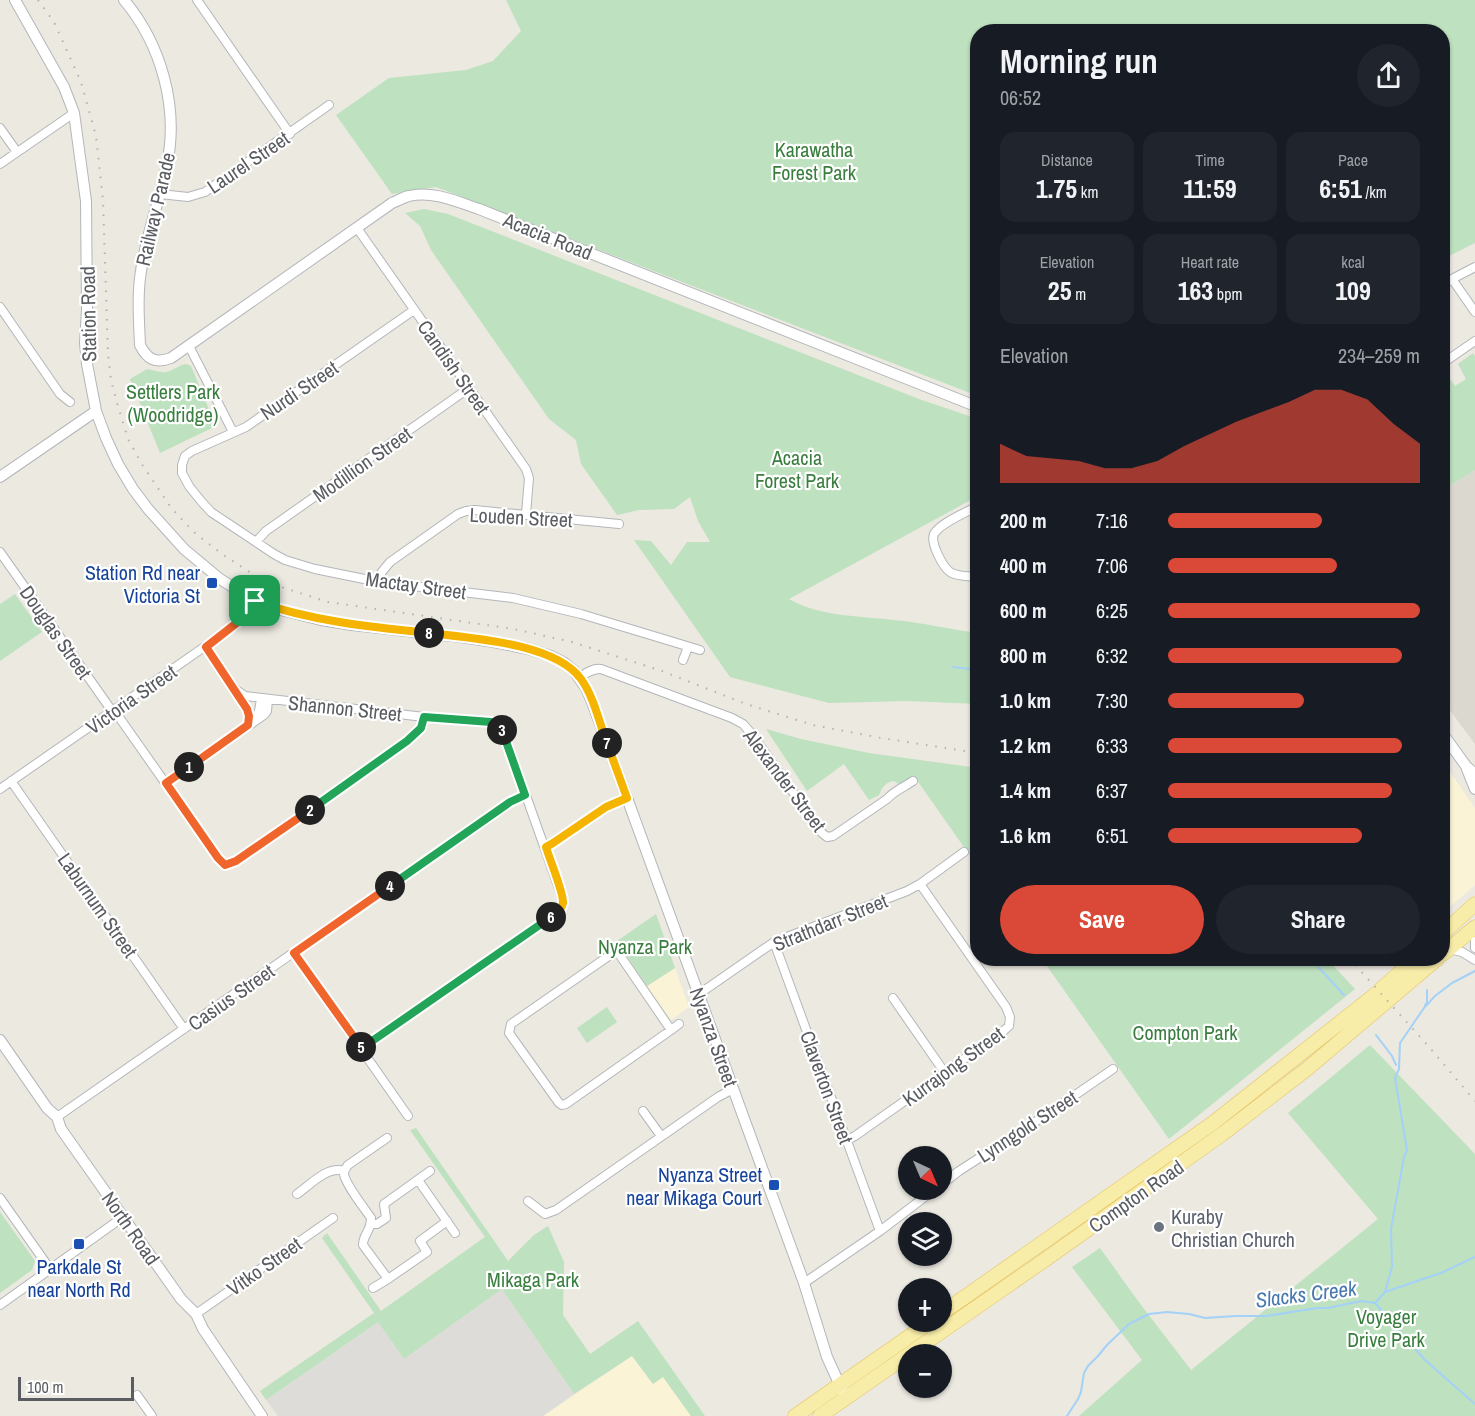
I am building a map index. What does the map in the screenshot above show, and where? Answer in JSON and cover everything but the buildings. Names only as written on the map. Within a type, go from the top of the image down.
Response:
[{"type":"main road","points":[[1450,927],[1475,904]]},
{"type":"main road","points":[[1450,948],[1475,927]]},
{"type":"main road","name":"Compton Road","points":[[952,1306],[1196,1135],[1371,998],[1407,966]]},
{"type":"main road","name":"Compton Road","points":[[820,1416],[1175,1168],[1283,1088],[1428,966]]},
{"type":"main road","points":[[1255,1090],[1266,1089],[1277,1083],[1283,1088]]},
{"type":"main road","points":[[795,1416],[916,1332]]},
{"type":"street","name":"Station Road","points":[[15,0],[64,87],[74,113],[86,201],[85,343],[87,364],[96,411],[118,464],[148,509],[184,549],[220,579],[255,601],[321,620],[461,637],[528,649],[563,662],[580,677]]},
{"type":"street","name":"Railway Parade","points":[[124,0],[138,17],[159,62],[167,90],[170,114],[171,134],[168,162],[140,273],[140,345],[145,355]]},
{"type":"street","points":[[197,0],[290,134]]},
{"type":"street","name":"Laurel Street","points":[[160,194],[188,197],[205,192],[329,105]]},
{"type":"street","points":[[0,164],[74,113]]},
{"type":"street","points":[[0,128],[17,152]]},
{"type":"street","name":"Acacia Road","points":[[145,355],[161,361],[171,358],[392,203],[410,195],[425,195],[440,196],[490,213],[970,404]]},
{"type":"street","name":"Candish Street","points":[[357,228],[526,469],[529,478],[526,514]]},
{"type":"street","points":[[1475,267],[1452,279],[1475,312]]},
{"type":"street","points":[[0,307],[60,394],[70,402]]},
{"type":"street","name":"Nurdi Street","points":[[182,465],[185,456],[192,451],[246,427],[414,310]]},
{"type":"street","points":[[1450,358],[1475,341]]},
{"type":"street","points":[[189,346],[233,432]]},
{"type":"street","name":"Modillion Street","points":[[256,542],[266,531],[469,388]]},
{"type":"street","points":[[0,477],[96,411]]},
{"type":"street","name":"Mactay Street","points":[[182,465],[182,473],[189,486],[211,512],[274,555],[297,565],[379,582],[513,598],[581,614],[700,650]]},
{"type":"street","points":[[970,510],[942,526],[933,535],[933,545],[948,570],[970,576]]},
{"type":"street","name":"Louden Street","points":[[379,582],[381,573],[390,562],[458,514],[466,511],[526,514],[619,524]]},
{"type":"street","name":"Douglas Street","points":[[0,552],[225,865],[236,861],[407,741],[421,728],[424,717]]},
{"type":"street","name":"Victoria Street","points":[[0,789],[206,647],[243,618],[255,601]]},
{"type":"street","points":[[206,647],[249,712],[248,726]]},
{"type":"street","points":[[684,660],[688,647]]},
{"type":"street","name":"Alexander Street","points":[[580,677],[596,668],[601,669],[732,718],[742,724],[827,837],[833,836],[887,799],[893,792],[913,781]]},
{"type":"street","name":"Nyanza Street","points":[[580,677],[592,702],[804,1283],[827,1357],[847,1397]]},
{"type":"street","name":"Shannon Street","points":[[235,689],[245,696],[265,699],[424,717],[491,722],[498,725],[503,731],[546,847],[561,894],[563,904],[560,910],[362,1048]]},
{"type":"street","points":[[248,726],[258,714],[265,699]]},
{"type":"street","points":[[263,716],[267,711],[265,699]]},
{"type":"street","points":[[166,783],[279,705],[290,702]]},
{"type":"street","points":[[1450,744],[1466,766],[1475,774]]},
{"type":"street","points":[[1466,766],[1475,789]]},
{"type":"street","name":"Laburnum Street","points":[[11,782],[184,1029]]},
{"type":"street","name":"Casius Street","points":[[57,1117],[510,802],[525,795]]},
{"type":"street","points":[[546,847],[606,807],[627,798]]},
{"type":"street","name":"Strathdarr Street","points":[[699,994],[774,942],[907,891],[964,852]]},
{"type":"street","name":"Kurrajong Street","points":[[920,884],[970,956]]},
{"type":"street","points":[[1475,941],[1475,948]]},
{"type":"street","name":"Claverton Street","points":[[774,942],[879,1231]]},
{"type":"street","points":[[1450,951],[1462,952],[1475,960]]},
{"type":"street","points":[[671,1030],[616,952],[511,1024],[508,1033],[562,1105],[566,1104],[671,1030],[679,1024]]},
{"type":"street","points":[[294,953],[408,1116]]},
{"type":"street","name":"Kurrajong Street","points":[[847,1140],[1009,1026],[1010,1017],[1006,1007],[977,966]]},
{"type":"street","points":[[892,998],[945,1073]]},
{"type":"street","name":"North Road","points":[[0,1040],[48,1108],[57,1117],[61,1129],[181,1299],[196,1314],[203,1329],[261,1416]]},
{"type":"street","name":"Lynngold Street","points":[[952,1176],[1113,1069]]},
{"type":"street","points":[[528,1201],[545,1214],[556,1210],[660,1136],[733,1089]]},
{"type":"street","points":[[643,1111],[660,1136]]},
{"type":"street","points":[[387,1138],[348,1165],[344,1176],[371,1218],[363,1245],[388,1279]]},
{"type":"street","points":[[297,1194],[331,1170],[338,1168],[344,1171]]},
{"type":"street","points":[[371,1224],[377,1224],[386,1218],[384,1204],[430,1171]]},
{"type":"street","points":[[418,1180],[455,1233]]},
{"type":"street","points":[[0,1198],[50,1269]]},
{"type":"street","points":[[804,1283],[921,1200]]},
{"type":"street","points":[[0,1305],[123,1216]]},
{"type":"street","name":"Vitko Street","points":[[196,1314],[333,1218]]},
{"type":"street","points":[[373,1288],[427,1252],[420,1241],[447,1221]]},
{"type":"street","points":[[137,1395],[152,1416]]},
{"type":"shaded area","points":[[1475,470],[1475,744],[1450,710],[1450,486]]},
{"type":"shaded area","points":[[1450,772],[1475,808],[1475,885],[1450,907]]},
{"type":"shaded area","points":[[675,968],[689,1007],[671,1020],[647,986]]},
{"type":"shaded area","points":[[502,1289],[574,1394],[543,1416],[278,1416],[266,1400],[378,1322],[404,1359]]},
{"type":"shaded area","points":[[632,1356],[653,1384],[663,1377],[691,1416],[543,1416]]},
{"type":"green space","name":"Karawatha Forest Park","points":[[506,0],[1475,0],[1475,243],[1450,256],[1450,24],[970,24],[970,393],[436,187],[392,194],[336,115],[389,78],[466,70],[493,61],[521,31]]},
{"type":"green space","name":"Acacia Forest Park","points":[[424,209],[448,214],[919,399],[970,416],[970,500],[789,599],[830,613],[913,622],[970,632],[970,704],[908,701],[829,703],[730,677],[634,540],[651,541],[671,565],[687,542],[710,542],[698,521],[690,497],[674,509],[639,510],[617,515],[581,464],[576,440],[549,419],[431,250],[420,226],[405,213]]},
{"type":"green space","points":[[1473,353],[1475,356],[1475,470],[1450,486],[1450,379],[1455,386],[1466,379],[1458,364]]},
{"type":"green space","name":"Settlers Park (Woodridge)","points":[[186,364],[191,366],[216,426],[160,453],[130,379],[147,369],[167,372]]},
{"type":"green space","points":[[15,594],[42,632],[0,661],[0,604]]},
{"type":"green space","points":[[766,729],[869,753],[970,767],[970,856],[914,776],[900,785],[894,781],[889,782],[879,795],[869,800],[844,764],[807,791]]},
{"type":"green space","name":"Nyanza Park","points":[[656,914],[675,968],[647,986],[617,941]]},
{"type":"green space","name":"Compton Park","points":[[1047,966],[1334,966],[1355,989],[1169,1139]]},
{"type":"green space","points":[[607,1007],[617,1022],[587,1043],[577,1028]]},
{"type":"green space","name":"Voyager Drive Park","points":[[1370,1045],[1475,1154],[1475,1416],[1079,1416],[1142,1360],[1072,1267],[1100,1248],[1191,1370],[1378,1219],[1288,1113]]},
{"type":"green space","name":"Mikaga Park","points":[[416,1128],[508,1261],[534,1235],[548,1226],[564,1262],[563,1315],[590,1354],[638,1321],[705,1416],[691,1416],[663,1377],[653,1384],[632,1356],[574,1394],[502,1289],[404,1359],[378,1322],[266,1400],[260,1391],[374,1313],[322,1238],[327,1233],[381,1311],[485,1237],[410,1130]]},
{"type":"green space","points":[[0,1212],[35,1261],[32,1270],[0,1293]]},
{"type":"waterway","points":[[953,667],[970,669]]},
{"type":"waterway","points":[[1317,966],[1344,995]]},
{"type":"waterway","name":"Slacks Creek","points":[[1067,1416],[1081,1392],[1084,1373],[1088,1366],[1129,1324],[1149,1314],[1167,1312],[1205,1318],[1266,1316],[1361,1301],[1375,1303],[1385,1292],[1392,1267],[1391,1229],[1407,1150],[1395,1078],[1399,1069],[1400,1043],[1435,996],[1452,983],[1475,971]]},
{"type":"waterway","points":[[1425,1005],[1427,990]]},
{"type":"waterway","points":[[1376,1035],[1396,1065]]},
{"type":"waterway","points":[[1385,1292],[1441,1273],[1475,1257]]},
{"type":"waterway","points":[[1375,1303],[1425,1360],[1475,1404]]},
{"type":"railway","points":[[38,0],[54,22],[81,82],[96,136],[103,200],[108,354],[117,403],[128,439],[143,466],[172,509],[196,534],[251,573],[278,586],[328,602],[514,629],[572,642],[662,671],[746,704],[813,725],[970,752]]},
{"type":"railway","points":[[1356,966],[1475,1101]]},
{"type":"place","name":"Station Rd near Victoria St","points":[[212,583]]},
{"type":"place","name":"Nyanza Street near Mikaga Court","points":[[774,1185]]},
{"type":"place","name":"Kuraby Christian Church","points":[[1159,1227]]},
{"type":"place","name":"Parkdale St near North Rd","points":[[79,1244]]},
{"type":"route","points":[[255,601],[321,620],[494,642],[528,649],[563,662],[580,677],[586,688],[627,798],[606,807],[546,847],[561,894],[563,904],[560,910],[362,1048],[294,953],[510,802],[525,795],[503,731],[498,725],[491,722],[424,717],[421,728],[407,741],[236,861],[225,865],[166,783],[247,727],[249,716],[247,709],[206,647],[243,618],[255,601]]}]
